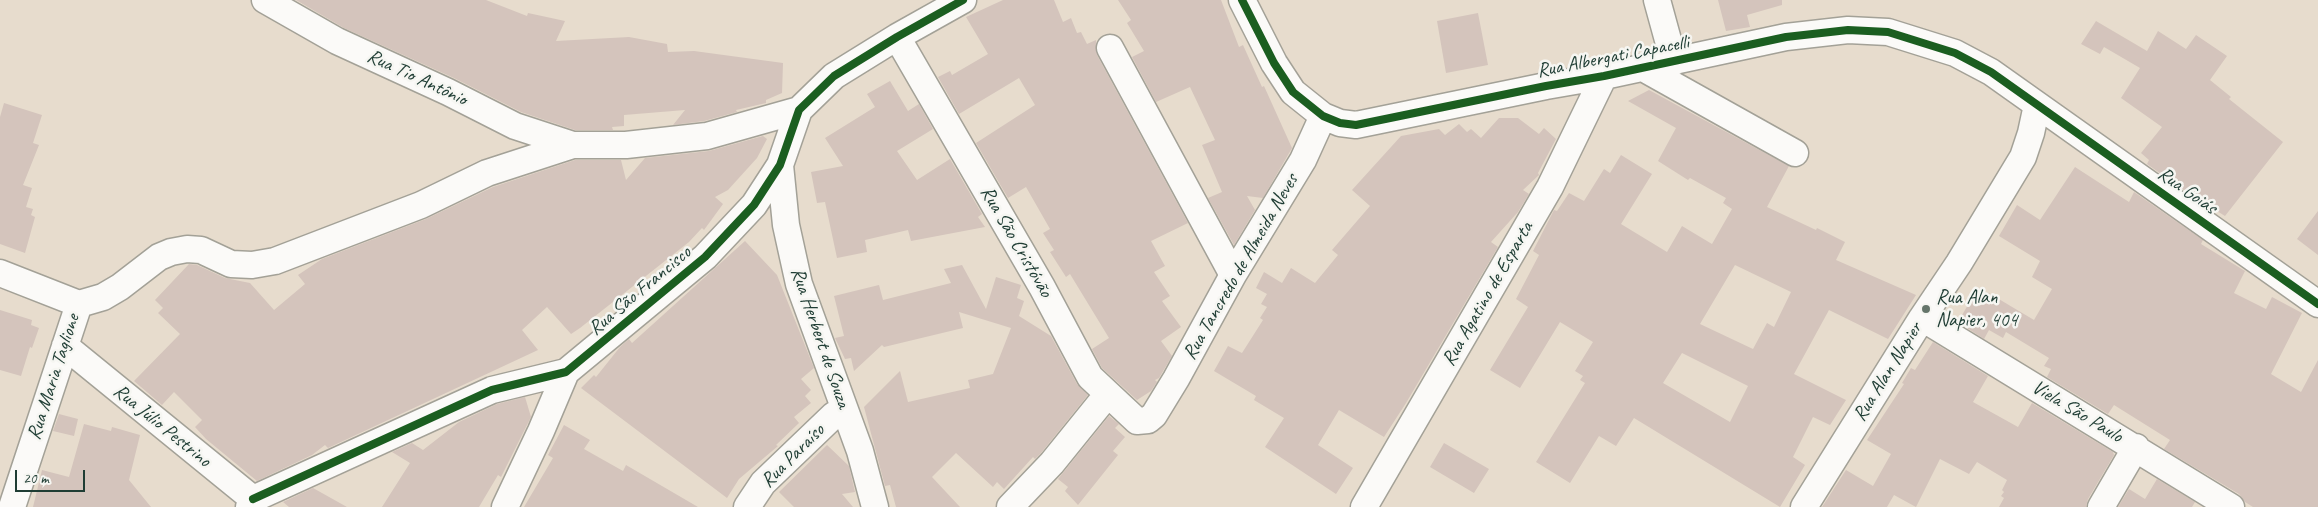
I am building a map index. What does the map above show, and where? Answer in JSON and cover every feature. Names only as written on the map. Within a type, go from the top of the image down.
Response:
[{"type":"street","name":"Rua Tio Antônio","points":[[265,0],[337,41],[448,92],[515,126],[573,145]]},
{"type":"street","name":"Rua São Francisco","points":[[251,503],[492,390],[566,372],[705,257],[754,205],[780,165],[799,110],[834,76],[897,37],[963,0]]},
{"type":"street","name":"Rua Albergati Capacelli","points":[[1242,0],[1274,63],[1293,92],[1323,116],[1340,123],[1356,125],[1674,62],[1786,37],[1848,30],[1888,32],[1955,53],[1991,72],[2037,104]]},
{"type":"street","points":[[1657,0],[1674,62]]},
{"type":"street","name":"Rua São Cristóvão","points":[[897,37],[1042,287],[1090,377],[1107,395],[1137,421],[1148,420],[1154,415]]},
{"type":"street","points":[[1110,48],[1233,275]]},
{"type":"street","points":[[1643,68],[1795,153]]},
{"type":"street","name":"Rua Agatino de Esparta","points":[[1364,507],[1550,186],[1594,101],[1604,76]]},
{"type":"street","name":"Rua Goiás","points":[[2037,104],[2318,304]]},
{"type":"street","name":"Rua Alan Napier","points":[[1804,507],[1922,318],[1959,263],[2022,156],[2031,133],[2037,104]]},
{"type":"street","points":[[0,273],[79,304],[112,292],[159,257],[172,252],[187,249],[201,250],[231,264],[252,266],[275,261],[412,208],[487,174],[573,145],[626,145],[707,136],[799,110]]},
{"type":"street","name":"Rua Tancredo de Almeida Neves","points":[[1154,415],[1233,275],[1303,160],[1323,116]]},
{"type":"street","name":"Rua Herbert de Souza","points":[[780,165],[786,225],[799,284],[843,409],[860,451],[875,507]]},
{"type":"street","name":"Rua Maria Taglione","points":[[8,503],[79,304]]},
{"type":"street","name":"Viela São Paulo","points":[[1922,318],[2136,447],[2231,507]]},
{"type":"street","name":"Rua Júlio Pestrino","points":[[65,346],[251,503]]},
{"type":"street","points":[[505,507],[541,431],[566,372]]},
{"type":"street","points":[[1010,507],[1052,463],[1107,395]]},
{"type":"street","name":"Rua Paraíso","points":[[747,507],[763,483],[834,414],[843,409]]},
{"type":"street","points":[[2101,507],[2136,447]]},
{"type":"building","points":[[296,0],[486,0],[527,16],[528,13],[565,21],[556,41],[629,37],[667,44],[668,52],[694,51],[783,63],[782,93],[766,100],[766,103],[736,110],[737,112],[704,121],[673,125],[685,110],[624,115],[624,126],[612,127],[613,130],[575,130],[521,112],[454,78],[344,28]]},
{"type":"building","points":[[1003,0],[1054,0],[1063,22],[1071,18],[1077,33],[1081,32],[1087,44],[1096,40],[1097,55],[1188,223],[1151,241],[1165,266],[1154,272],[1170,296],[1162,301],[1181,327],[1161,341],[1172,356],[1159,378],[1155,380],[1157,382],[1151,391],[1137,400],[1102,368],[1092,349],[1109,338],[1070,274],[1066,277],[1050,252],[1054,250],[1043,233],[1050,229],[1026,187],[1008,198],[976,143],[1035,105],[1019,78],[959,114],[938,77],[950,71],[952,75],[988,54],[966,17]]},
{"type":"building","points":[[1118,0],[1221,0],[1239,47],[1243,45],[1262,87],[1264,86],[1292,148],[1263,198],[1247,196],[1255,210],[1234,245],[1208,198],[1222,192],[1202,145],[1215,140],[1190,87],[1156,102],[1132,57],[1144,51],[1127,23],[1131,20]]},
{"type":"building","points":[[1718,0],[1782,0],[1782,5],[1747,15],[1750,27],[1726,31]]},
{"type":"building","points":[[1478,13],[1488,65],[1446,73],[1437,21]]},
{"type":"building","points":[[2096,21],[2147,51],[2158,31],[2186,49],[2196,35],[2227,56],[2210,80],[2231,97],[2229,99],[2283,142],[2225,216],[2217,211],[2216,213],[2147,164],[2149,160],[2141,153],[2162,127],[2121,98],[2140,68],[2104,47],[2100,54],[2081,44]]},
{"type":"building","points":[[890,81],[908,111],[919,104],[933,129],[897,151],[917,180],[950,159],[982,214],[978,217],[985,227],[911,241],[908,230],[865,240],[867,252],[837,258],[825,202],[817,203],[811,172],[843,166],[825,138],[875,107],[867,94]]},
{"type":"building","points":[[1649,90],[1789,166],[1767,207],[1845,242],[1836,260],[1916,295],[1888,339],[1829,310],[1794,374],[1846,400],[1830,425],[1813,417],[1793,457],[1805,465],[1780,507],[1634,418],[1616,446],[1599,436],[1570,483],[1536,462],[1585,383],[1580,380],[1583,376],[1575,371],[1593,342],[1560,322],[1520,388],[1490,370],[1528,307],[1516,299],[1539,255],[1533,251],[1554,210],[1557,211],[1569,193],[1584,201],[1604,169],[1610,173],[1621,155],[1652,174],[1621,224],[1667,252],[1682,226],[1712,244],[1732,209],[1723,203],[1726,198],[1690,178],[1688,180],[1658,161],[1676,128],[1628,101]],"holes":[[[1735,265],[1791,292],[1774,327],[1767,323],[1753,349],[1700,324]],[[1682,353],[1748,386],[1730,422],[1663,383]]]},
{"type":"building","points":[[4,103],[42,115],[33,143],[39,145],[23,185],[32,188],[26,207],[33,209],[31,215],[35,217],[25,253],[0,244],[0,117]]},
{"type":"building","points":[[1499,118],[1518,118],[1539,134],[1544,128],[1556,139],[1538,173],[1539,175],[1523,190],[1529,194],[1518,212],[1491,242],[1498,247],[1384,437],[1339,410],[1318,445],[1353,468],[1336,494],[1265,447],[1284,418],[1254,400],[1256,396],[1214,371],[1228,346],[1242,353],[1263,320],[1260,318],[1267,307],[1261,304],[1267,294],[1256,288],[1264,272],[1282,283],[1291,268],[1315,283],[1338,255],[1332,250],[1370,206],[1352,190],[1401,136],[1439,129],[1445,135],[1459,124],[1467,132],[1471,129],[1481,138]]},
{"type":"building","points":[[763,136],[767,139],[757,158],[728,190],[715,197],[723,204],[704,230],[702,228],[689,242],[580,328],[571,334],[547,307],[522,330],[538,350],[328,448],[325,445],[312,455],[257,481],[206,439],[195,427],[202,420],[174,392],[162,405],[134,381],[180,334],[158,313],[163,308],[155,300],[189,264],[197,265],[225,278],[250,283],[274,310],[305,284],[298,275],[322,259],[426,219],[493,187],[575,160],[621,160],[626,180],[645,158],[709,151]]},
{"type":"building","points":[[2075,167],[2129,202],[2134,192],[2203,240],[2201,244],[2245,271],[2234,293],[2266,309],[2272,297],[2302,313],[2271,374],[2301,392],[2318,360],[2318,507],[2253,507],[2245,502],[2239,494],[2164,449],[2170,440],[2114,405],[2108,414],[2047,377],[2051,369],[2044,366],[2049,358],[2006,332],[2003,338],[1989,330],[1984,339],[1958,322],[1972,298],[1980,303],[1987,292],[2034,320],[2052,289],[2032,277],[2040,261],[1999,236],[2017,205],[2040,220]]},
{"type":"building","points":[[2318,211],[2318,255],[2297,239]]},
{"type":"building","points":[[745,241],[777,275],[814,368],[801,379],[811,390],[805,396],[811,403],[794,417],[799,423],[776,445],[778,446],[739,479],[727,498],[581,388],[594,375],[596,377],[620,347],[629,339],[632,343]]},
{"type":"building","points":[[962,265],[986,309],[996,277],[1021,285],[1017,298],[1024,301],[1019,316],[1051,336],[1077,384],[1088,395],[1041,453],[1035,459],[1033,457],[1004,489],[997,482],[993,487],[956,453],[932,477],[960,507],[896,507],[890,485],[885,486],[864,407],[900,371],[908,402],[970,388],[968,380],[993,374],[1011,328],[959,312],[963,328],[884,347],[882,345],[854,371],[851,358],[845,359],[835,338],[844,336],[834,296],[879,285],[883,300],[951,283],[944,269]]},
{"type":"building","points":[[0,310],[32,320],[31,325],[39,328],[32,348],[30,347],[21,376],[0,370]]},
{"type":"building","points":[[1933,342],[1988,376],[1973,402],[2018,427],[2032,403],[2113,452],[2114,455],[2088,499],[2086,507],[1999,507],[2004,498],[2001,496],[2004,492],[2002,490],[2007,480],[1977,462],[1969,474],[1940,459],[1916,507],[1894,495],[1887,507],[1822,507],[1846,470],[1873,486],[1891,454],[1867,440],[1904,384],[1902,383],[1911,368],[1915,370]]},
{"type":"building","points":[[525,397],[531,417],[501,477],[498,475],[479,507],[382,507],[410,463],[392,452],[412,443],[423,450],[459,422],[497,404]]},
{"type":"building","points":[[59,414],[78,419],[74,436],[53,431]]},
{"type":"building","points":[[1109,416],[1119,424],[1115,428],[1125,437],[1113,451],[1118,455],[1078,505],[1065,491],[1068,487],[1058,479]]},
{"type":"building","points":[[84,424],[111,431],[112,427],[140,435],[129,480],[151,507],[33,507],[42,470],[69,477]]},
{"type":"building","points":[[564,425],[590,440],[584,449],[623,471],[626,465],[698,507],[524,507],[553,458],[548,455]]},
{"type":"building","points":[[1444,443],[1489,469],[1474,493],[1430,467]]},
{"type":"building","points":[[827,445],[849,466],[855,492],[842,494],[853,507],[794,507],[779,492]]},
{"type":"building","points":[[2157,479],[2195,502],[2192,507],[2118,507],[2129,489],[2145,499]]},
{"type":"building","points":[[313,488],[347,507],[289,507],[283,502]]},
{"type":"cycle path","points":[[253,499],[492,390],[566,372],[705,257],[754,205],[780,165],[799,110],[834,76],[897,37],[963,0]]},
{"type":"cycle path","points":[[1242,0],[1274,63],[1293,92],[1323,116],[1340,123],[1356,125],[1604,76],[1786,37],[1848,30],[1888,32],[1955,53],[1991,72],[2318,304]]},
{"type":"place","name":"Rua Alan Napier, 404","points":[[1926,309]]}]
